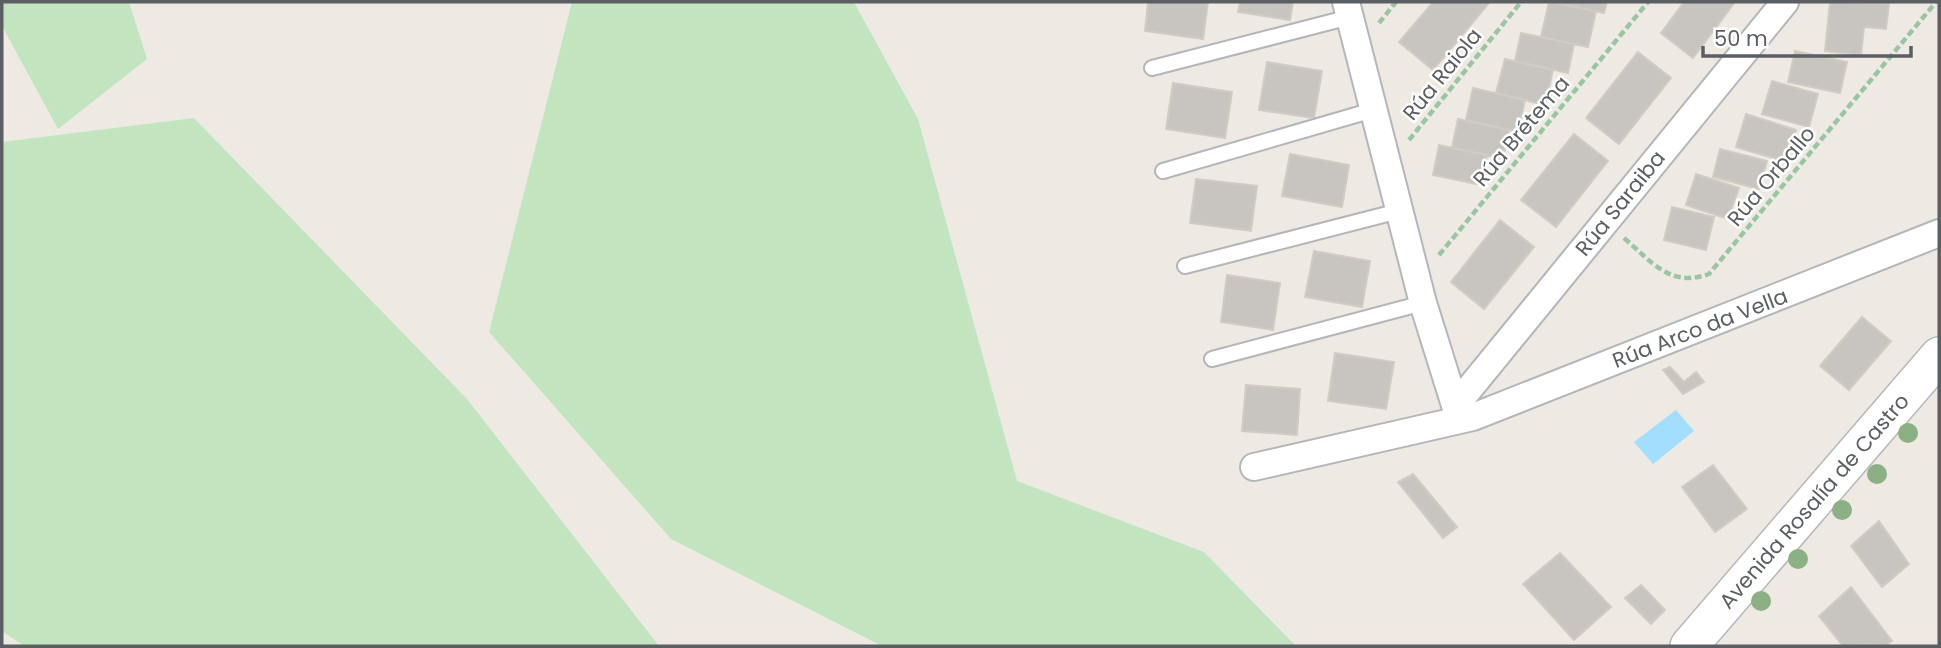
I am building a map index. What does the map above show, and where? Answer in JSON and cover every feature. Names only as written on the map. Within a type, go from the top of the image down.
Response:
[{"type":"street","name":"Rúa Saraiba","points":[[1457,412],[1605,222],[1785,2]]},
{"type":"street","points":[[1348,9],[1399,211],[1457,412]]},
{"type":"street","name":"Rúa Arco da Vella","points":[[1254,467],[1457,412],[1939,233]]},
{"type":"street","name":"Avenida Rosalía de Castro","points":[[1689,646],[1939,356]]},
{"type":"lane","points":[[1152,68],[1348,9]]},
{"type":"lane","points":[[1163,171],[1373,110]]},
{"type":"lane","points":[[1185,265],[1399,211]]},
{"type":"lane","points":[[1212,359],[1421,292]]},
{"type":"path","name":"Rúa Raiola","points":[[1388,167],[1521,2]]},
{"type":"path","name":"Rúa Brétema","points":[[1421,292],[1648,2]]},
{"type":"path","name":"Rúa Orballo","points":[[1605,222],[1667,275],[1694,279],[1709,274],[1934,2]]},
{"type":"green space","points":[[2,2],[129,2],[147,59],[58,129],[2,26]]},
{"type":"green space","points":[[572,2],[854,2],[918,119],[1017,481],[1204,552],[1296,646],[882,646],[671,539],[489,332]]},
{"type":"green space","points":[[194,118],[467,399],[659,646],[24,646],[2,631],[2,142]]},
{"type":"water","points":[[1676,410],[1694,431],[1653,464],[1634,442]]},
{"type":"building","points":[[1148,2],[1208,2],[1203,39],[1145,31]]},
{"type":"building","points":[[1240,2],[1293,2],[1290,20],[1238,12]]},
{"type":"building","points":[[1433,2],[1490,2],[1433,70],[1399,42]]},
{"type":"building","points":[[1549,2],[1596,11],[1588,47],[1541,37]]},
{"type":"building","points":[[1607,2],[1604,13],[1563,4]]},
{"type":"building","points":[[1684,2],[1735,2],[1693,58],[1661,33]]},
{"type":"building","points":[[1830,2],[1889,4],[1886,29],[1864,27],[1861,55],[1825,51]]},
{"type":"building","points":[[1521,33],[1574,44],[1568,73],[1515,61]]},
{"type":"building","points":[[1795,51],[1847,62],[1840,93],[1788,82]]},
{"type":"building","points":[[1638,52],[1671,78],[1619,144],[1586,118]]},
{"type":"building","points":[[1505,59],[1553,70],[1545,105],[1496,93]]},
{"type":"building","points":[[1267,62],[1322,71],[1314,118],[1259,110]]},
{"type":"building","points":[[1772,81],[1818,94],[1809,127],[1762,114]]},
{"type":"building","points":[[1173,83],[1232,92],[1225,138],[1166,129]]},
{"type":"building","points":[[1473,88],[1525,100],[1518,132],[1466,120]]},
{"type":"building","points":[[1746,114],[1796,130],[1786,162],[1736,147]]},
{"type":"building","points":[[1458,119],[1509,130],[1503,158],[1452,148]]},
{"type":"building","points":[[1574,134],[1608,161],[1556,227],[1521,200]]},
{"type":"building","points":[[1439,145],[1487,155],[1481,185],[1433,175]]},
{"type":"building","points":[[1720,149],[1767,161],[1759,189],[1713,177]]},
{"type":"building","points":[[1290,154],[1349,165],[1342,207],[1282,196]]},
{"type":"building","points":[[1696,174],[1739,188],[1728,219],[1686,205]]},
{"type":"building","points":[[1196,179],[1257,186],[1251,231],[1190,223]]},
{"type":"building","points":[[1672,207],[1714,217],[1706,250],[1664,240]]},
{"type":"building","points":[[1500,220],[1534,247],[1484,309],[1451,282]]},
{"type":"building","points":[[1314,251],[1370,261],[1362,307],[1305,297]]},
{"type":"building","points":[[1227,275],[1280,283],[1273,330],[1221,322]]},
{"type":"building","points":[[1862,317],[1891,341],[1849,390],[1820,366]]},
{"type":"building","points":[[1335,353],[1394,362],[1386,409],[1328,401]]},
{"type":"building","points":[[1670,367],[1684,382],[1696,372],[1704,382],[1683,394],[1663,370]]},
{"type":"building","points":[[1246,385],[1300,389],[1297,435],[1242,431]]},
{"type":"building","points":[[1713,465],[1747,509],[1715,532],[1682,487]]},
{"type":"building","points":[[1413,474],[1457,527],[1443,538],[1398,482]]},
{"type":"building","points":[[1879,521],[1909,564],[1882,587],[1851,546]]},
{"type":"building","points":[[1560,553],[1611,607],[1574,640],[1523,584]]},
{"type":"building","points":[[1641,585],[1665,610],[1651,624],[1625,598]]},
{"type":"building","points":[[1851,587],[1892,641],[1885,646],[1843,646],[1819,616]]}]
